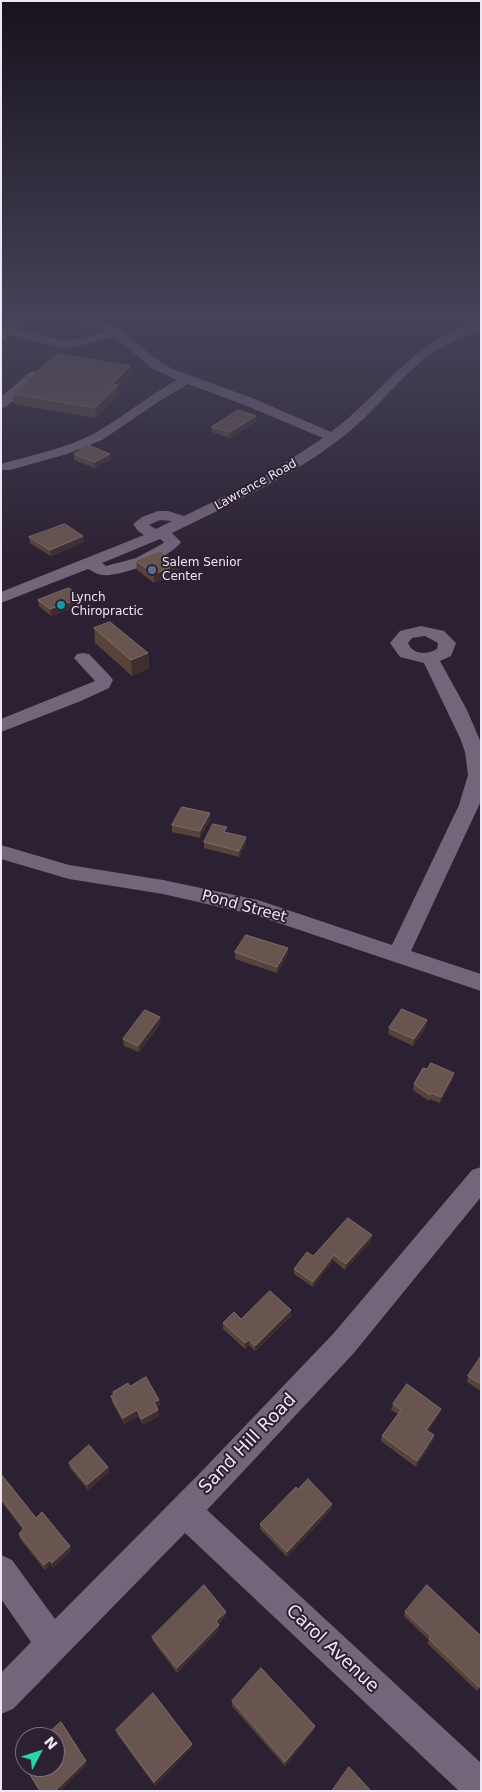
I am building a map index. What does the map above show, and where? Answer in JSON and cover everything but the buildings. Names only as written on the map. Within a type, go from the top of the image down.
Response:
[{"type":"street","points":[[3,469],[62,451],[97,437],[148,403]]},
{"type":"street","points":[[253,403],[332,438]]},
{"type":"street","name":"Lawrence Road","points":[[1,598],[158,535],[267,481],[332,438],[372,403]]},
{"type":"street","points":[[90,563],[104,571],[122,568],[168,549],[173,542],[143,528],[141,524],[148,519],[171,514],[186,522]]},
{"type":"street","points":[[1,726],[103,684],[104,680],[83,658]]},
{"type":"street","points":[[398,955],[420,916],[471,798],[477,777],[477,768],[468,736],[430,658]]},
{"type":"street","name":"Pond Street","points":[[1,852],[69,872],[164,887],[248,906],[481,982]]},
{"type":"street","name":"Sand Hill Road","points":[[1,1697],[343,1344],[481,1178]]},
{"type":"street","name":"Carol Avenue","points":[[184,1510],[481,1787]]},
{"type":"street","points":[[1,1571],[53,1645]]},
{"type":"place","name":"Salem Senior Center","points":[[152,570]]},
{"type":"place","name":"Lynch Chiropractic","points":[[61,605]]}]
